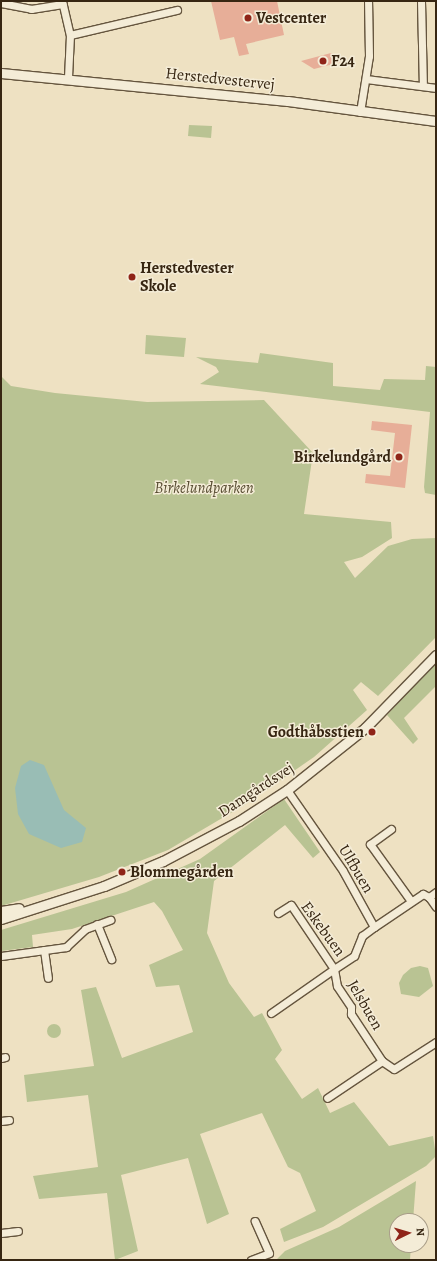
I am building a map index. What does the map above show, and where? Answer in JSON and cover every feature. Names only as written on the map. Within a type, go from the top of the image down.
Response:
[{"type":"street","points":[[360,112],[366,79],[368,1]]},
{"type":"street","points":[[421,1],[423,86]]},
{"type":"street","points":[[1,3],[31,9],[63,2],[70,36],[68,78]]},
{"type":"street","points":[[70,36],[177,10]]},
{"type":"street","name":"Herstedvestervej","points":[[1,73],[68,78],[288,101],[360,112],[436,121]]},
{"type":"street","points":[[366,79],[436,88]]},
{"type":"street","name":"Damgårdsvej","points":[[1,919],[60,901],[163,861],[240,821],[287,790],[365,728],[436,655]]},
{"type":"street","name":"Ulfbuen","points":[[287,790],[343,871],[374,926]]},
{"type":"street","name":"Ulfbuen","points":[[391,829],[370,844],[411,901]]},
{"type":"street","points":[[429,896],[436,892]]},
{"type":"street","points":[[374,926],[423,894],[429,896],[436,907]]},
{"type":"street","name":"Damgårdsvej","points":[[1,911],[60,901]]},
{"type":"street","name":"Eskebuen","points":[[278,913],[291,905],[334,970],[354,956],[362,936],[374,926]]},
{"type":"street","points":[[1,956],[66,947],[85,929],[110,920]]},
{"type":"street","points":[[97,924],[111,959]]},
{"type":"street","points":[[44,950],[48,978]]},
{"type":"street","name":"Jelsbuen","points":[[271,1013],[334,970],[337,986],[351,1007],[351,1014],[382,1061]]},
{"type":"street","points":[[327,1098],[382,1061],[394,1069],[436,1042]]},
{"type":"street","points":[[1,1121],[10,1120]]},
{"type":"street","points":[[251,1260],[270,1253],[255,1221]]},
{"type":"street","points":[[1,1233],[18,1231]]},
{"type":"green space","points":[[189,125],[212,126],[211,138],[188,136]]},
{"type":"green space","points":[[146,335],[186,338],[184,357],[145,354]]},
{"type":"green space","points":[[260,353],[333,363],[333,386],[380,390],[384,379],[425,380],[426,366],[436,367],[436,495],[425,493],[424,487],[430,412],[200,384],[219,372],[216,367],[196,357],[258,363]]},
{"type":"green space","name":"Birkelundparken","points":[[1,376],[11,386],[55,393],[147,402],[264,400],[313,453],[304,514],[391,522],[392,538],[362,557],[344,562],[355,578],[388,546],[412,539],[436,538],[436,637],[378,696],[361,682],[353,690],[367,710],[314,757],[246,804],[168,850],[99,877],[1,906]]},
{"type":"green space","points":[[436,662],[436,686],[404,718],[418,739],[413,744],[387,715]]},
{"type":"green space","points":[[284,799],[320,852],[313,858],[285,825],[214,881],[207,933],[229,983],[254,1017],[262,1013],[282,1050],[275,1059],[302,1099],[318,1088],[330,1113],[354,1102],[389,1146],[433,1136],[436,1156],[426,1166],[323,1227],[284,1242],[280,1229],[316,1211],[300,1173],[288,1167],[262,1113],[200,1134],[229,1214],[207,1224],[188,1158],[121,1175],[138,1251],[115,1260],[107,1193],[39,1199],[33,1176],[98,1167],[88,1095],[27,1102],[24,1075],[94,1066],[81,990],[96,987],[122,1058],[193,1032],[179,985],[156,987],[149,965],[183,950],[162,911],[154,902],[72,929],[32,935],[33,947],[1,951],[1,930],[126,892],[200,859]]},
{"type":"green space","points":[[420,966],[428,968],[433,986],[419,997],[401,994],[399,983],[403,975],[411,968]]},
{"type":"green space","points":[[51,1024],[57,1024],[61,1028],[61,1034],[57,1038],[51,1038],[47,1034],[47,1028]]},
{"type":"green space","points":[[416,1181],[414,1213],[389,1213],[389,1253],[410,1253],[410,1260],[276,1260],[285,1251],[339,1227]]},
{"type":"water","points":[[30,760],[44,765],[64,810],[86,828],[82,842],[61,848],[29,834],[18,814],[15,788],[21,766]]},
{"type":"building","name":"Vestcenter","points":[[211,1],[277,1],[284,35],[246,44],[249,54],[239,56],[234,37],[220,40]]},
{"type":"building","name":"F24","points":[[331,53],[345,61],[314,69],[301,61]]},
{"type":"building","name":"Birkelundgård","points":[[372,421],[412,425],[405,488],[365,483],[366,474],[390,476],[395,433],[371,430]]},
{"type":"place","name":"Vestcenter","points":[[248,18]]},
{"type":"place","name":"F24","points":[[323,61]]},
{"type":"place","name":"Herstedvester Skole","points":[[132,277]]},
{"type":"place","name":"Birkelundgård","points":[[399,457]]},
{"type":"place","name":"Godthåbsstien","points":[[372,732]]},
{"type":"place","name":"Blommegården","points":[[122,872]]}]
